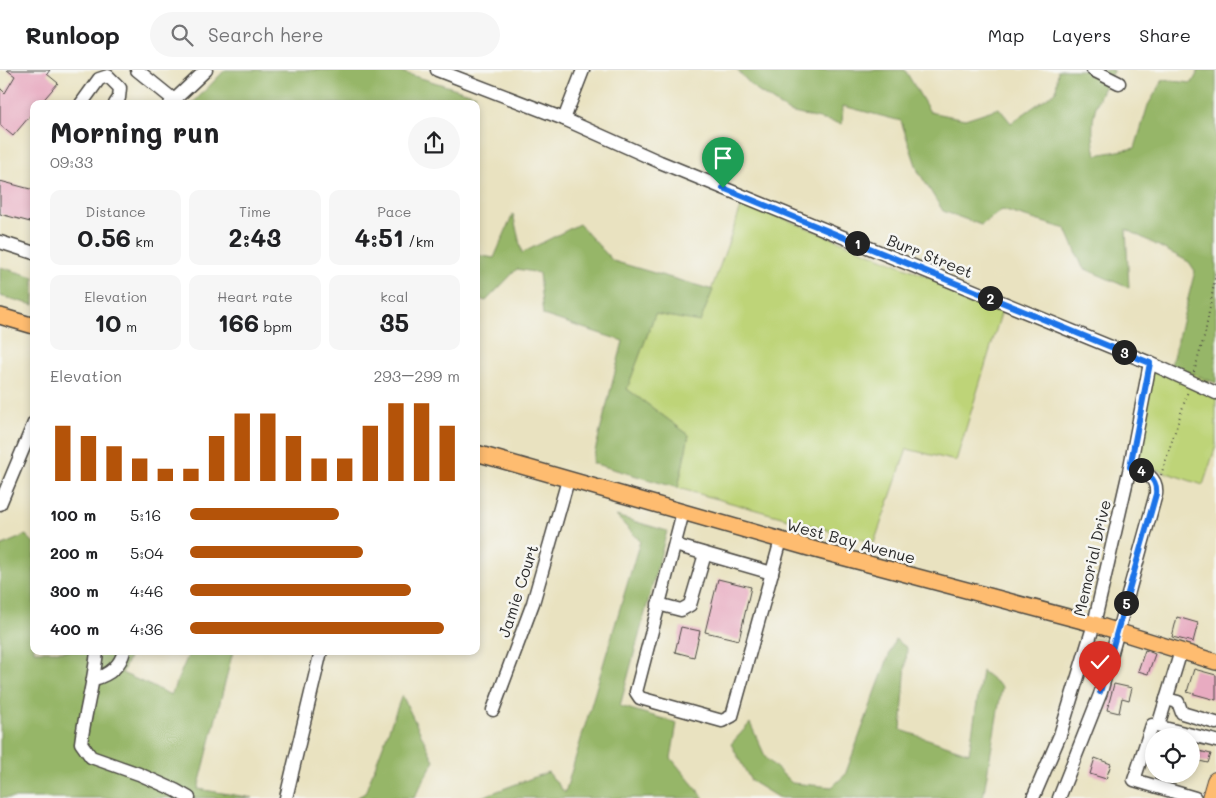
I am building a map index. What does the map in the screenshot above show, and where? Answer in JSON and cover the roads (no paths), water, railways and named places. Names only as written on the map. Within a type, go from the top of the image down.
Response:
[{"type":"highway","points":[[1210,798],[1216,781]]},
{"type":"main road","points":[[0,316],[30,322]]},
{"type":"main road","name":"West Bay Avenue","points":[[480,454],[781,540],[1094,624],[1216,662]]},
{"type":"street","points":[[137,70],[170,100]]},
{"type":"street","name":"Burr Street","points":[[437,70],[564,120],[660,162],[1172,372],[1216,393]]},
{"type":"street","points":[[564,120],[583,70]]},
{"type":"street","points":[[1093,70],[1119,84]]},
{"type":"street","points":[[174,100],[204,71]]},
{"type":"street","points":[[84,100],[99,79],[108,76],[120,88],[118,100]]},
{"type":"street","points":[[0,242],[30,253]]},
{"type":"street","name":"Memorial Drive","points":[[1033,798],[1060,735],[1094,624],[1130,467],[1150,363]]},
{"type":"street","points":[[0,504],[30,433]]},
{"type":"street","points":[[1058,798],[1100,692],[1157,489],[1152,477],[1144,471],[1130,467]]},
{"type":"street","name":"Jamie Court","points":[[493,710],[533,603],[568,480]]},
{"type":"street","points":[[683,512],[636,688],[636,695],[692,713],[725,721],[732,716],[781,540]]},
{"type":"street","points":[[674,545],[772,573]]},
{"type":"street","points":[[658,604],[681,610],[690,605],[705,554]]},
{"type":"street","points":[[1158,726],[1181,651]]},
{"type":"street","points":[[97,655],[94,679],[85,714],[81,743],[90,757],[139,774],[176,790],[189,798]]},
{"type":"street","points":[[94,679],[107,676],[122,660],[123,655]]},
{"type":"street","points":[[286,798],[319,655]]},
{"type":"street","points":[[1166,699],[1178,702],[1182,713],[1216,723]]},
{"type":"street","points":[[1195,798],[1134,780],[1152,725],[1216,741]]}]
